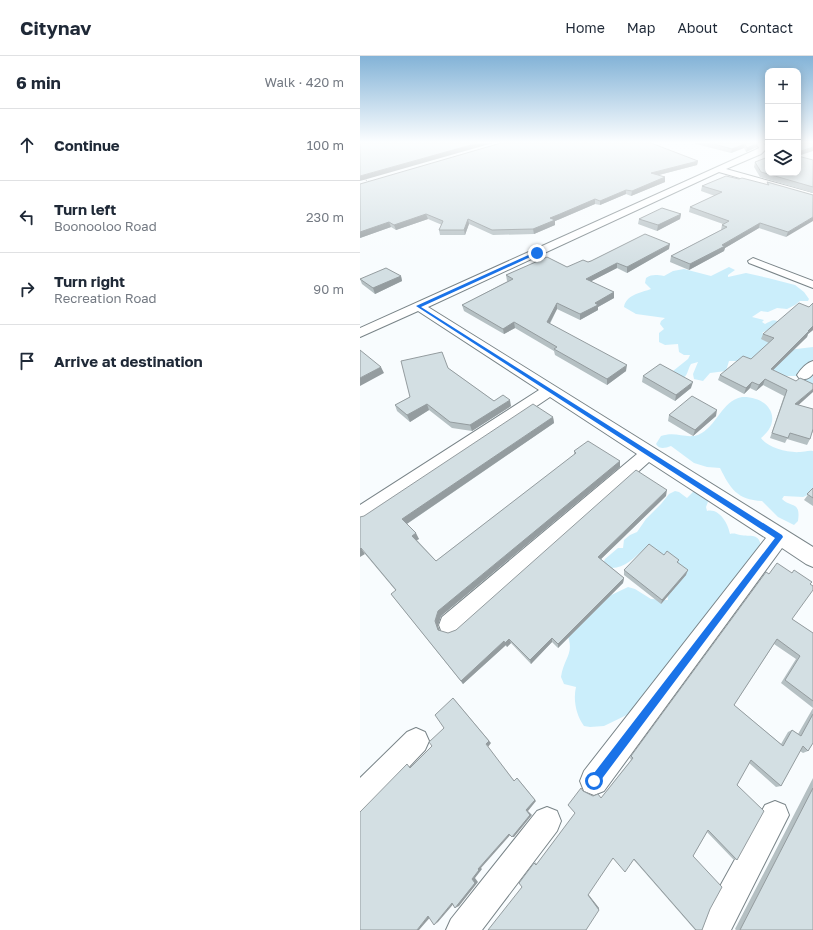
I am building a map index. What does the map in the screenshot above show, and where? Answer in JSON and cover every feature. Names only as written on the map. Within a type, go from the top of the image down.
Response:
[{"type":"street","points":[[360,332],[688,184]]},
{"type":"street","points":[[769,184],[813,196]]},
{"type":"street","points":[[753,261],[813,285]]},
{"type":"street","points":[[418,306],[813,558]]},
{"type":"street","points":[[360,515],[550,390]]},
{"type":"street","points":[[450,625],[648,453]]},
{"type":"street","points":[[594,781],[780,537]]},
{"type":"street","points":[[360,798],[416,741]]},
{"type":"street","points":[[715,930],[719,919],[775,814]]},
{"type":"street","points":[[462,930],[546,821]]},
{"type":"shaded area","points":[[729,267],[735,270],[728,275],[728,277],[746,273],[795,285],[804,292],[809,299],[808,301],[800,301],[787,309],[777,308],[768,312],[761,311],[752,317],[764,320],[762,322],[765,324],[774,320],[778,321],[780,323],[762,333],[788,350],[813,347],[813,360],[809,365],[813,367],[813,387],[799,376],[786,376],[737,361],[729,361],[726,371],[710,373],[703,381],[694,379],[693,374],[698,362],[691,364],[686,376],[682,378],[674,375],[673,371],[688,359],[690,355],[684,355],[679,352],[678,344],[665,345],[659,342],[659,333],[664,329],[660,324],[665,318],[636,314],[624,307],[625,303],[631,297],[651,289],[645,283],[646,278],[650,276],[664,276],[673,271],[684,269],[711,276]]},
{"type":"shaded area","points":[[742,397],[760,400],[770,410],[772,424],[761,438],[764,442],[784,451],[813,451],[813,493],[803,497],[784,496],[782,499],[796,507],[798,510],[798,521],[794,525],[778,517],[762,501],[746,498],[735,492],[720,468],[707,467],[694,463],[671,446],[661,448],[656,444],[661,436],[671,434],[689,436],[698,435],[710,426],[729,404],[735,399]]},
{"type":"shaded area","points":[[698,490],[709,499],[706,507],[707,511],[715,512],[722,517],[730,534],[757,537],[761,548],[639,709],[604,726],[584,726],[576,707],[576,687],[564,684],[561,677],[562,670],[570,650],[569,639],[566,631],[603,599],[628,587],[635,589],[651,599],[668,600],[662,557],[644,549],[620,567],[610,568],[603,563],[605,559],[618,548],[623,548],[624,540],[637,532],[646,519],[669,494],[675,491],[687,498],[693,492]]},
{"type":"building","points":[[360,184],[649,184],[632,191],[626,190],[600,201],[595,199],[550,218],[555,220],[533,229],[492,230],[468,219],[464,230],[439,230],[443,221],[426,214],[394,225],[389,222],[360,232]]},
{"type":"building","points":[[707,184],[769,185],[768,184],[773,184],[813,195],[813,217],[788,232],[760,223],[722,245],[725,246],[690,264],[671,256],[727,227],[722,225],[729,221],[690,207],[722,192],[702,186]]},
{"type":"building","points":[[802,184],[813,184],[813,187]]},
{"type":"building","points":[[662,208],[681,214],[658,225],[639,219]]},
{"type":"building","points":[[645,234],[670,244],[627,267],[617,263],[586,279],[614,292],[595,303],[598,305],[580,314],[557,303],[547,322],[627,365],[607,379],[554,349],[557,347],[514,322],[503,329],[462,305],[513,279],[506,275],[547,257],[567,267],[583,260],[588,262],[591,261]]},
{"type":"building","points":[[386,268],[401,276],[373,288],[360,279]]},
{"type":"building","points":[[799,303],[809,307],[813,303],[813,326],[771,369],[796,381],[800,378],[813,384],[813,389],[795,404],[813,409],[813,429],[810,439],[790,433],[788,438],[772,433],[787,390],[765,379],[759,385],[752,382],[746,388],[720,375],[743,356],[751,359],[774,338],[763,334]]},
{"type":"building","points":[[360,350],[381,367],[360,378]]},
{"type":"building","points":[[442,352],[448,368],[494,401],[503,395],[510,400],[470,425],[450,422],[427,404],[407,415],[395,405],[410,397],[401,361]]},
{"type":"building","points":[[660,364],[693,382],[676,395],[643,376]]},
{"type":"building","points":[[692,396],[717,410],[695,430],[669,415]]},
{"type":"building","points":[[533,404],[553,417],[402,519],[416,533],[412,536],[436,561],[576,453],[574,451],[588,441],[620,461],[438,611],[435,621],[438,630],[448,633],[456,630],[636,470],[667,490],[598,557],[624,578],[558,644],[552,638],[530,660],[509,639],[505,643],[504,641],[461,681],[391,594],[396,590],[361,548],[360,549],[360,517],[364,516]]},
{"type":"building","points":[[813,488],[813,498],[807,494]]},
{"type":"building","points":[[649,544],[664,555],[667,551],[679,560],[677,562],[688,570],[662,600],[624,570]]},
{"type":"building","points":[[777,563],[792,573],[794,570],[812,582],[810,584],[813,586],[813,590],[792,619],[813,633],[813,701],[785,680],[800,656],[777,639],[734,705],[783,746],[792,730],[801,736],[813,714],[813,743],[808,751],[803,746],[781,786],[751,760],[737,785],[764,811],[737,860],[708,830],[693,856],[722,887],[710,909],[702,930],[696,930],[634,859],[625,872],[613,858],[588,895],[599,910],[586,930],[488,930],[522,887],[519,883],[534,863],[536,865],[575,813],[568,805],[581,788],[583,791],[593,796],[598,794],[601,798],[633,758],[631,756],[766,572],[769,574]]},
{"type":"building","points":[[453,698],[489,741],[486,744],[514,781],[517,778],[535,800],[526,810],[530,815],[512,837],[509,834],[478,869],[479,870],[472,879],[475,883],[455,908],[452,903],[434,925],[428,916],[417,930],[360,930],[360,812],[407,764],[410,768],[432,746],[429,742],[444,728],[435,715]]},
{"type":"building","points":[[813,788],[813,930],[740,930]]},
{"type":"route","points":[[537,253],[418,306],[780,537],[594,781]]}]
